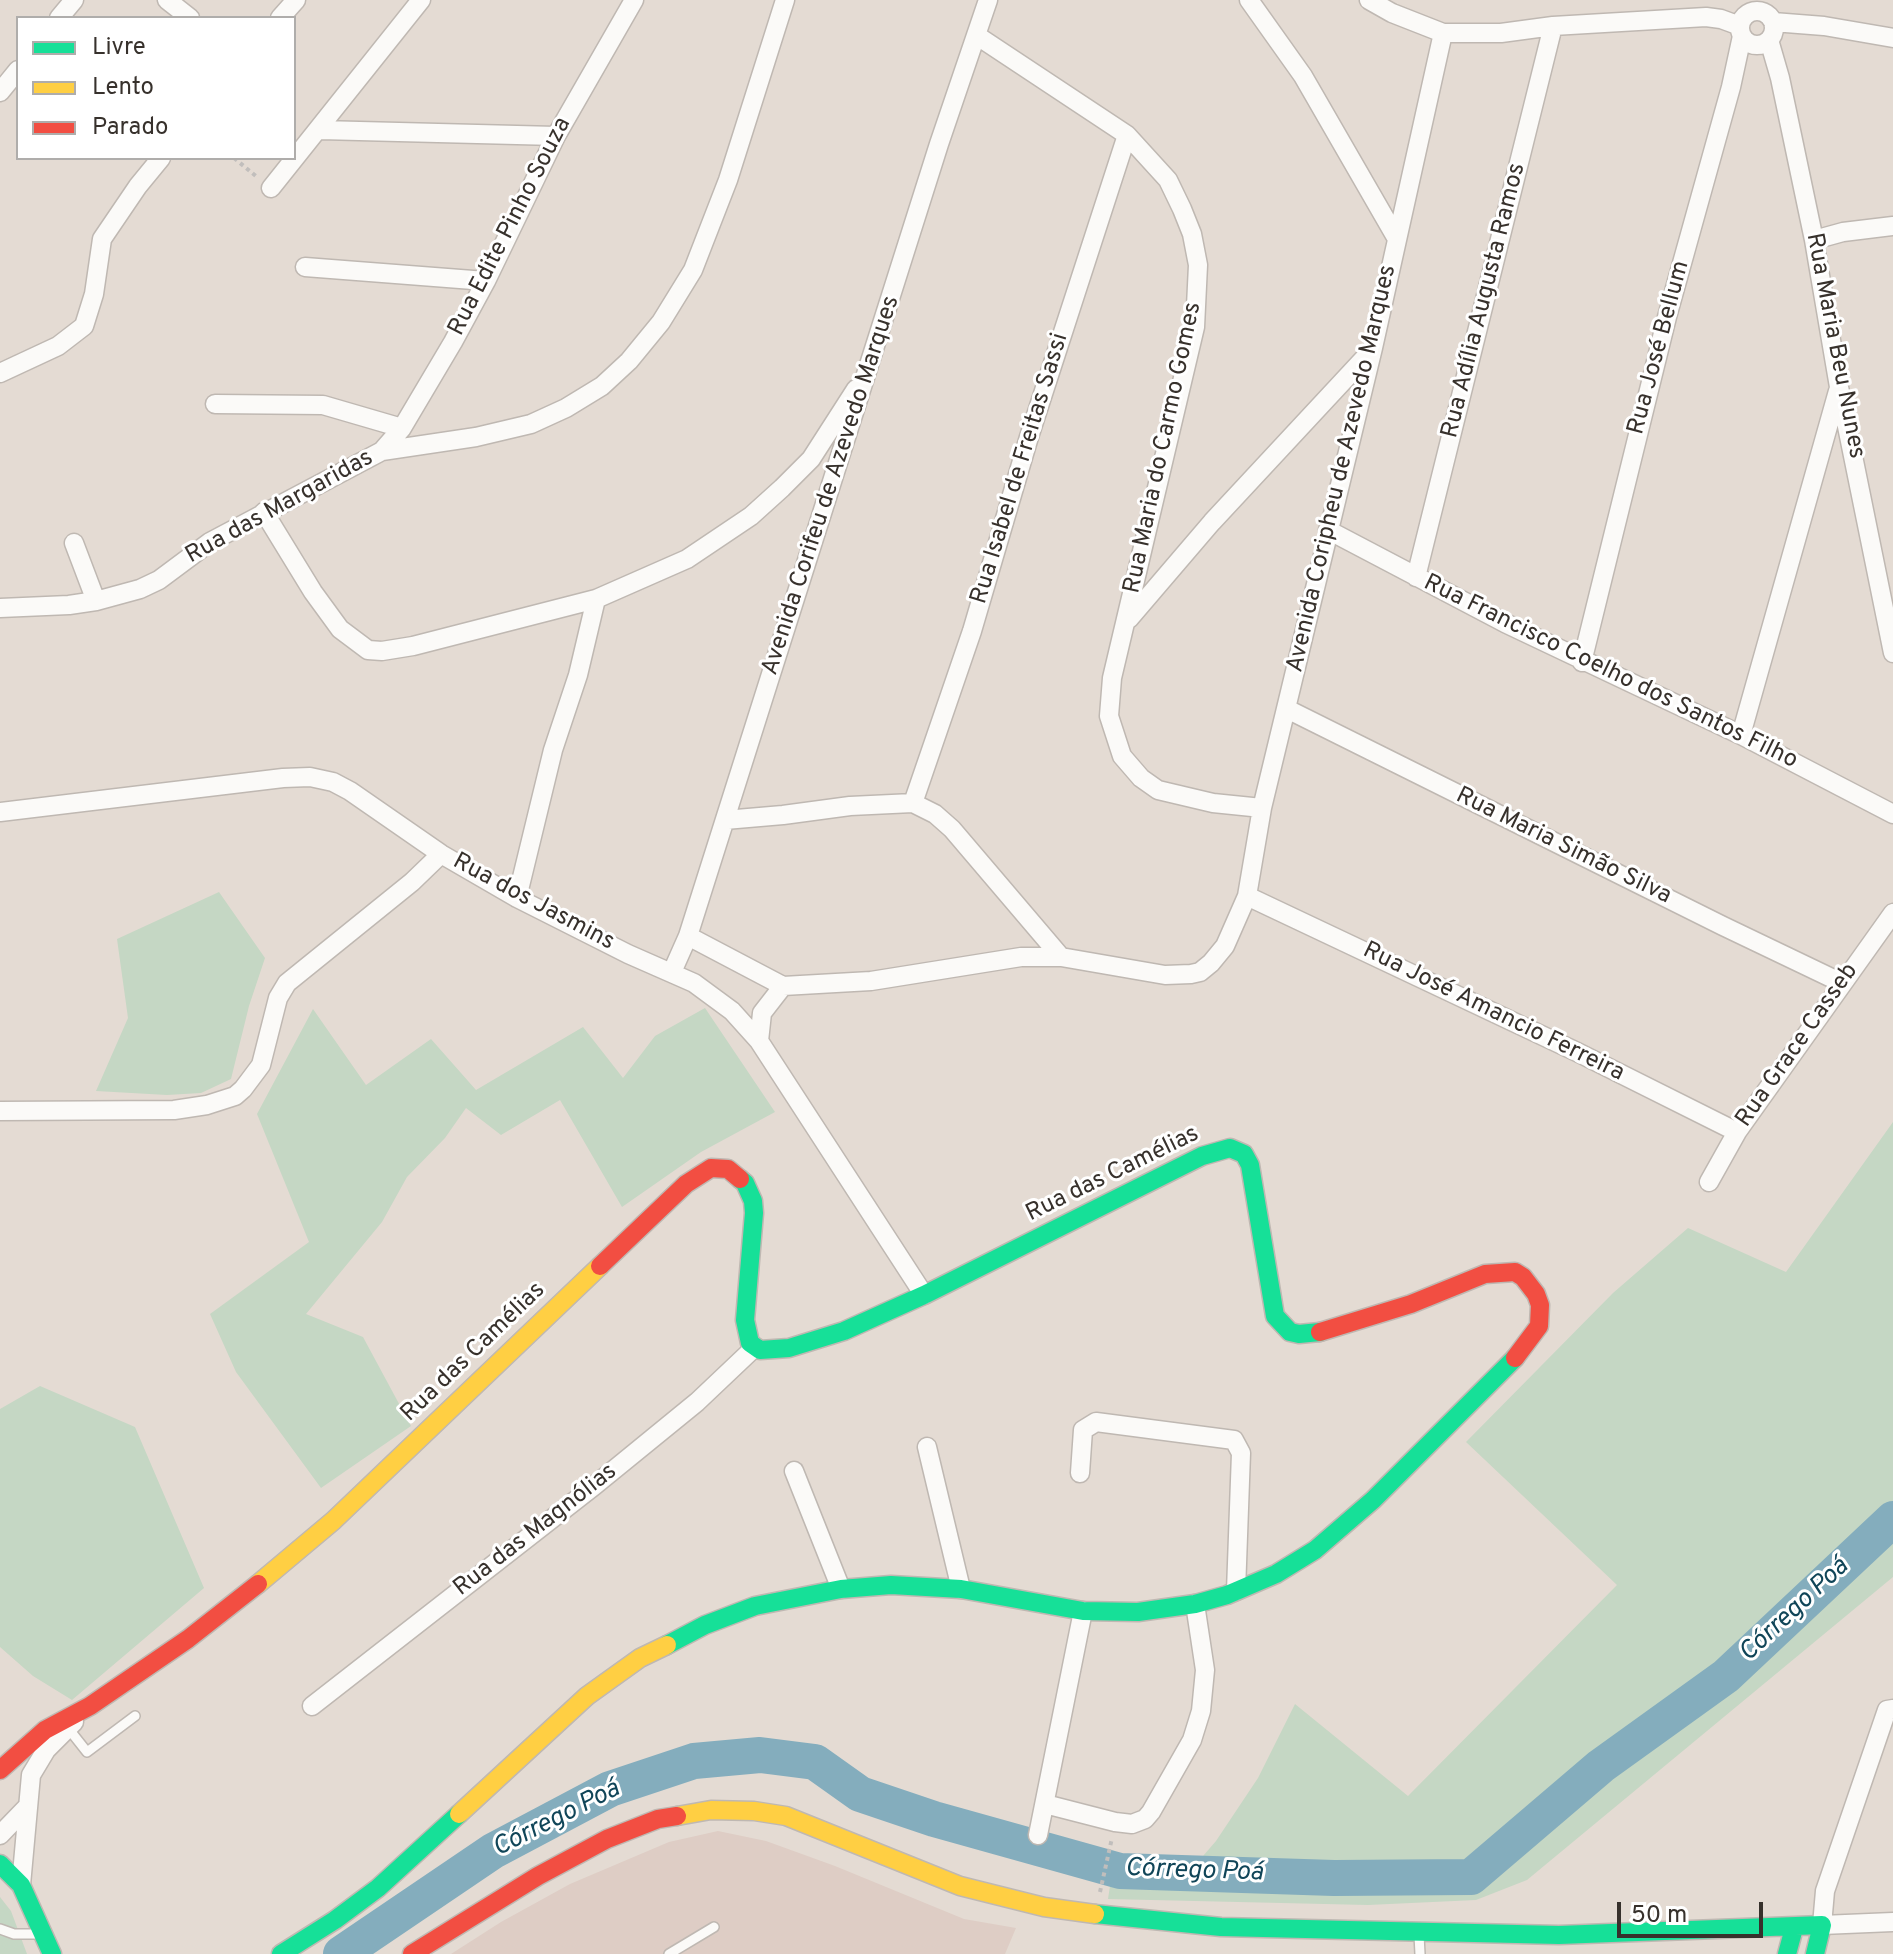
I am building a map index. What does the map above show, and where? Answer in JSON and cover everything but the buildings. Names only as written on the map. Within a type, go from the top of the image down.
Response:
[{"type":"street","points":[[61,16],[74,0]]},
{"type":"street","points":[[167,0],[187,16]]},
{"type":"street","points":[[282,16],[296,0]]},
{"type":"street","points":[[296,158],[421,0]]},
{"type":"street","name":"Rua Edite Pinho Souza","points":[[382,451],[402,428],[486,281],[556,136],[634,0]]},
{"type":"street","name":"Rua das Margaridas","points":[[0,608],[96,601],[140,589],[159,580],[210,542],[382,451],[476,437],[531,424],[566,408],[602,386],[629,361],[661,322],[693,270],[728,180],[785,0]]},
{"type":"street","name":"Avenida Corifeu de Azevedo Marques","points":[[672,972],[688,936],[988,0]]},
{"type":"street","points":[[1249,0],[1303,76],[1397,239]]},
{"type":"street","points":[[1369,0],[1392,13],[1443,33],[1501,33],[1553,26],[1706,17],[1721,19],[1741,31],[1755,45],[1763,44],[1769,19]]},
{"type":"street","points":[[1741,31],[1742,20],[1749,13],[1757,11],[1769,19],[1893,38]]},
{"type":"street","name":"Rua Maria Beu Nunes","points":[[1769,19],[1893,653]]},
{"type":"street","name":"Rua Adília Augusta Ramos","points":[[1416,577],[1553,26]]},
{"type":"street","name":"Rua José Bellum","points":[[1582,662],[1667,317],[1731,87],[1741,31]]},
{"type":"street","name":"Avenida Coripheu de Azevedo Marques","points":[[1061,957],[1165,975],[1200,972],[1225,946],[1247,896],[1262,808],[1373,348],[1443,33]]},
{"type":"street","name":"Rua Maria do Carmo Gomes","points":[[976,35],[1127,135],[1168,180],[1192,234],[1198,265],[1195,327],[1112,678],[1109,716],[1122,756],[1141,778],[1158,790],[1213,803],[1262,808]]},
{"type":"street","points":[[0,92],[16,72]]},
{"type":"street","points":[[320,130],[556,136]]},
{"type":"street","name":"Rua Isabel de Freitas Sassi","points":[[913,803],[972,631],[1029,437],[1127,135]]},
{"type":"street","points":[[0,373],[58,346],[84,326],[94,294],[102,239],[159,160]]},
{"type":"street","points":[[271,188],[295,160]]},
{"type":"street","points":[[1814,240],[1843,232],[1893,226]]},
{"type":"street","points":[[305,267],[486,281]]},
{"type":"street","points":[[1127,622],[1212,522],[1373,348]]},
{"type":"street","points":[[264,512],[313,592],[340,629],[368,650],[413,646],[596,599],[687,559],[751,516],[811,459],[868,370]]},
{"type":"street","points":[[1741,735],[1839,387]]},
{"type":"street","points":[[215,404],[323,405],[402,428]]},
{"type":"street","name":"Rua Francisco Coelho dos Santos Filho","points":[[1328,530],[1582,662],[1741,735],[1893,814]]},
{"type":"street","points":[[74,543],[96,601]]},
{"type":"street","points":[[517,898],[553,750],[578,675],[596,599]]},
{"type":"street","name":"Rua Maria Simão Silva","points":[[1287,709],[1842,983]]},
{"type":"street","name":"Rua dos Jasmins","points":[[0,812],[235,782],[310,777],[333,782],[358,795],[441,854],[517,898],[714,995],[748,1026],[759,1041],[924,1295]]},
{"type":"street","points":[[725,820],[850,806],[913,803],[935,814],[952,829],[1061,957]]},
{"type":"street","points":[[0,1111],[101,1113],[174,1110],[207,1105],[235,1096],[261,1065],[278,998],[287,983],[412,882],[441,854]]},
{"type":"street","name":"Rua José Amancio Ferreira","points":[[1247,896],[1577,1052],[1737,1132]]},
{"type":"street","name":"Rua Grace Casseb","points":[[1709,1182],[1737,1132],[1893,913]]},
{"type":"street","points":[[688,936],[783,986],[871,981],[1021,957],[1061,957]]},
{"type":"street","points":[[759,1041],[762,1013],[783,986]]},
{"type":"street","name":"Rua das Camélias","points":[[6,1765],[45,1730],[90,1706],[188,1639],[323,1530],[686,1184],[711,1168],[728,1169],[736,1175],[745,1183],[753,1201],[745,1320],[754,1348],[789,1348],[844,1331],[924,1295],[1202,1156],[1230,1148],[1244,1154],[1250,1165],[1275,1316],[1290,1332],[1326,1331],[1500,1271],[1515,1272],[1523,1277],[1536,1294],[1541,1316],[1531,1339],[1518,1355],[1373,1500],[1315,1550],[1276,1574],[1195,1604],[1138,1612],[1083,1611],[961,1589],[891,1585],[841,1589],[755,1606],[705,1625],[640,1658],[587,1696],[378,1888],[281,1954]]},
{"type":"street","name":"Rua das Magnólias","points":[[312,1706],[594,1486],[697,1402],[754,1348]]},
{"type":"street","points":[[1080,1473],[1083,1430],[1096,1422],[1234,1440],[1241,1453],[1236,1591]]},
{"type":"street","points":[[927,1447],[961,1589]]},
{"type":"street","points":[[794,1471],[841,1589]]},
{"type":"street","points":[[1045,1804],[1132,1824],[1145,1819],[1151,1812],[1192,1740],[1201,1711],[1205,1670],[1195,1604]]},
{"type":"street","points":[[1038,1835],[1083,1611]]},
{"type":"street","name":"Rua das Camélias","points":[[21,1885],[31,1775],[46,1750],[90,1706]]},
{"type":"street","points":[[1815,1954],[1825,1891],[1890,1709]]},
{"type":"street","points":[[6,1765],[31,1775]]},
{"type":"street","points":[[0,1835],[27,1807]]},
{"type":"street","points":[[412,1954],[538,1876],[607,1839],[658,1819],[711,1810],[754,1811],[786,1816],[960,1886],[1044,1907],[1221,1927],[1559,1935],[1893,1922]]},
{"type":"street","points":[[0,1864],[21,1885],[52,1954]]},
{"type":"street","points":[[1787,1954],[1794,1928],[1825,1891]]},
{"type":"lane","points":[[68,1728],[87,1752],[135,1716]]},
{"type":"lane","points":[[669,1954],[714,1927]]},
{"type":"lane","points":[[0,1929],[14,1934],[42,1934]]},
{"type":"lane","points":[[1419,1931],[1420,1954]]},
{"type":"path","points":[[236,160],[271,188]]},
{"type":"path","points":[[1098,1903],[1107,1856]]},
{"type":"shaded area","points":[[718,1831],[766,1841],[964,1919],[1016,1928],[1005,1954],[451,1954],[570,1884],[669,1842]]},
{"type":"green space","points":[[219,892],[265,958],[249,1006],[231,1079],[201,1093],[167,1095],[96,1091],[128,1018],[117,939]]},
{"type":"green space","points":[[705,1008],[775,1112],[701,1152],[622,1207],[560,1100],[501,1135],[466,1108],[445,1138],[407,1177],[382,1222],[306,1314],[363,1337],[411,1426],[321,1488],[236,1372],[210,1314],[309,1242],[257,1114],[313,1009],[366,1085],[431,1039],[476,1090],[583,1027],[623,1078],[655,1036]]},
{"type":"green space","points":[[1893,1122],[1893,1577],[1527,1880],[1476,1900],[1368,1905],[1108,1899],[1114,1860],[1158,1869],[1190,1871],[1216,1841],[1258,1778],[1295,1704],[1408,1796],[1617,1585],[1466,1442],[1613,1293],[1688,1228],[1786,1272]]},
{"type":"green space","points":[[40,1386],[135,1427],[204,1588],[72,1700],[33,1676],[0,1647],[0,1409]]},
{"type":"green space","points":[[0,1897],[11,1911],[27,1954],[0,1954]]},
{"type":"waterway","name":"Córrego Poá","points":[[341,1954],[493,1851],[610,1789],[694,1761],[760,1755],[815,1762],[860,1794],[934,1819],[1120,1871],[1334,1878],[1471,1877],[1601,1766],[1726,1676],[1893,1519]]},
{"type":"traffic: fast","points":[[740,1179],[753,1201],[754,1213],[745,1320],[750,1343],[760,1350],[789,1348],[844,1331],[924,1295],[1202,1156],[1230,1148],[1244,1154],[1250,1165],[1275,1316],[1290,1332],[1320,1332]]},
{"type":"traffic: fast","points":[[667,1645],[705,1625],[755,1606],[841,1589],[891,1585],[961,1589],[1083,1611],[1138,1612],[1195,1604],[1227,1595],[1276,1574],[1315,1550],[1373,1500],[1515,1358]]},
{"type":"traffic: fast","points":[[281,1954],[378,1888],[459,1814]]},
{"type":"traffic: fast","points":[[0,1864],[21,1885],[52,1954]]},
{"type":"traffic: fast","points":[[1095,1914],[1221,1927],[1559,1935],[1822,1925],[1815,1954]]},
{"type":"traffic: fast","points":[[1787,1954],[1794,1928]]},
{"type":"traffic: slow","points":[[258,1584],[333,1521],[600,1266]]},
{"type":"traffic: slow","points":[[459,1814],[587,1696],[640,1658],[667,1645]]},
{"type":"traffic: slow","points":[[677,1816],[711,1810],[754,1811],[786,1816],[960,1886],[1044,1907],[1095,1914]]},
{"type":"traffic: jam","points":[[600,1266],[686,1184],[711,1168],[728,1169],[740,1179]]},
{"type":"traffic: jam","points":[[1320,1332],[1411,1304],[1485,1274],[1515,1272],[1536,1294],[1540,1305],[1539,1326],[1515,1358]]},
{"type":"traffic: jam","points":[[0,1770],[45,1730],[90,1706],[188,1639],[258,1584]]},
{"type":"traffic: jam","points":[[412,1954],[538,1876],[607,1839],[658,1819],[677,1816]]}]
